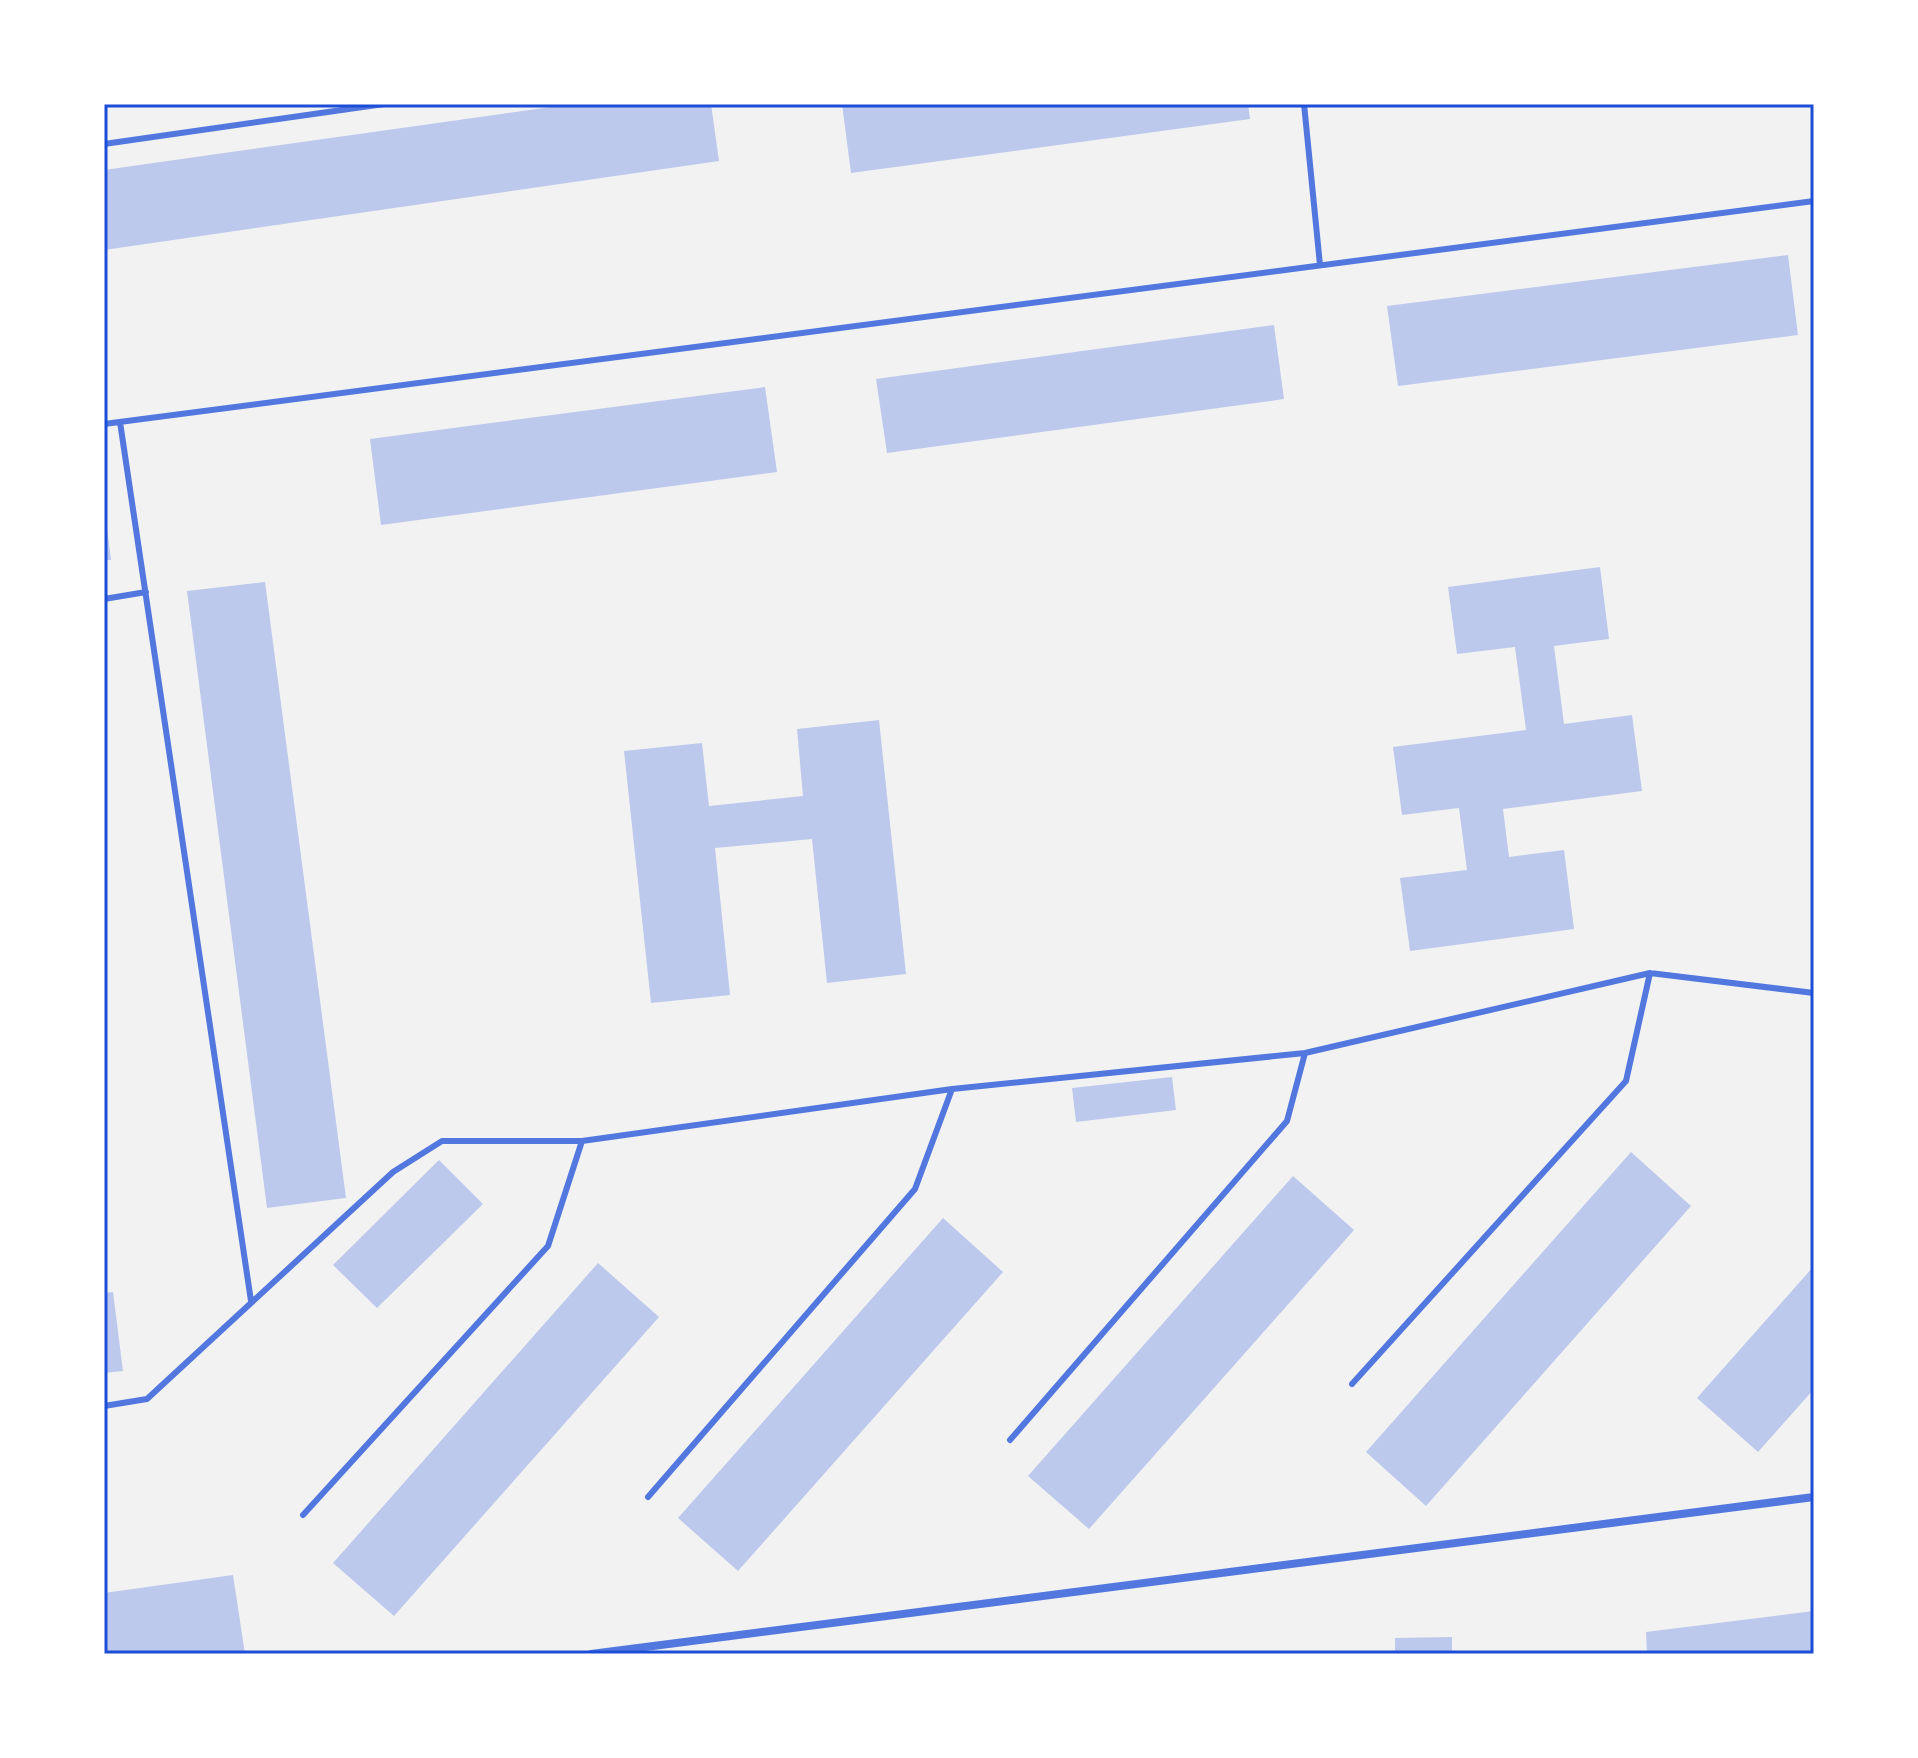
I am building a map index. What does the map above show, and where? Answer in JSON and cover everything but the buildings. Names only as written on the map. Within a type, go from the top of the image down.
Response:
[{"type":"street","points":[[591,1654],[1814,1497]]},
{"type":"lane","points":[[104,144],[384,104]]},
{"type":"lane","points":[[1304,104],[1320,265]]},
{"type":"lane","points":[[104,424],[1814,201]]},
{"type":"lane","points":[[120,422],[251,1301]]},
{"type":"lane","points":[[104,599],[146,592]]},
{"type":"lane","points":[[104,1406],[147,1399],[393,1172],[442,1141],[582,1141],[952,1089],[1305,1053],[1650,973],[1814,993]]},
{"type":"lane","points":[[1352,1384],[1626,1081],[1650,973]]},
{"type":"lane","points":[[1010,1440],[1287,1121],[1305,1053]]},
{"type":"lane","points":[[648,1497],[915,1189],[952,1089]]},
{"type":"lane","points":[[303,1515],[548,1246],[582,1141]]}]
